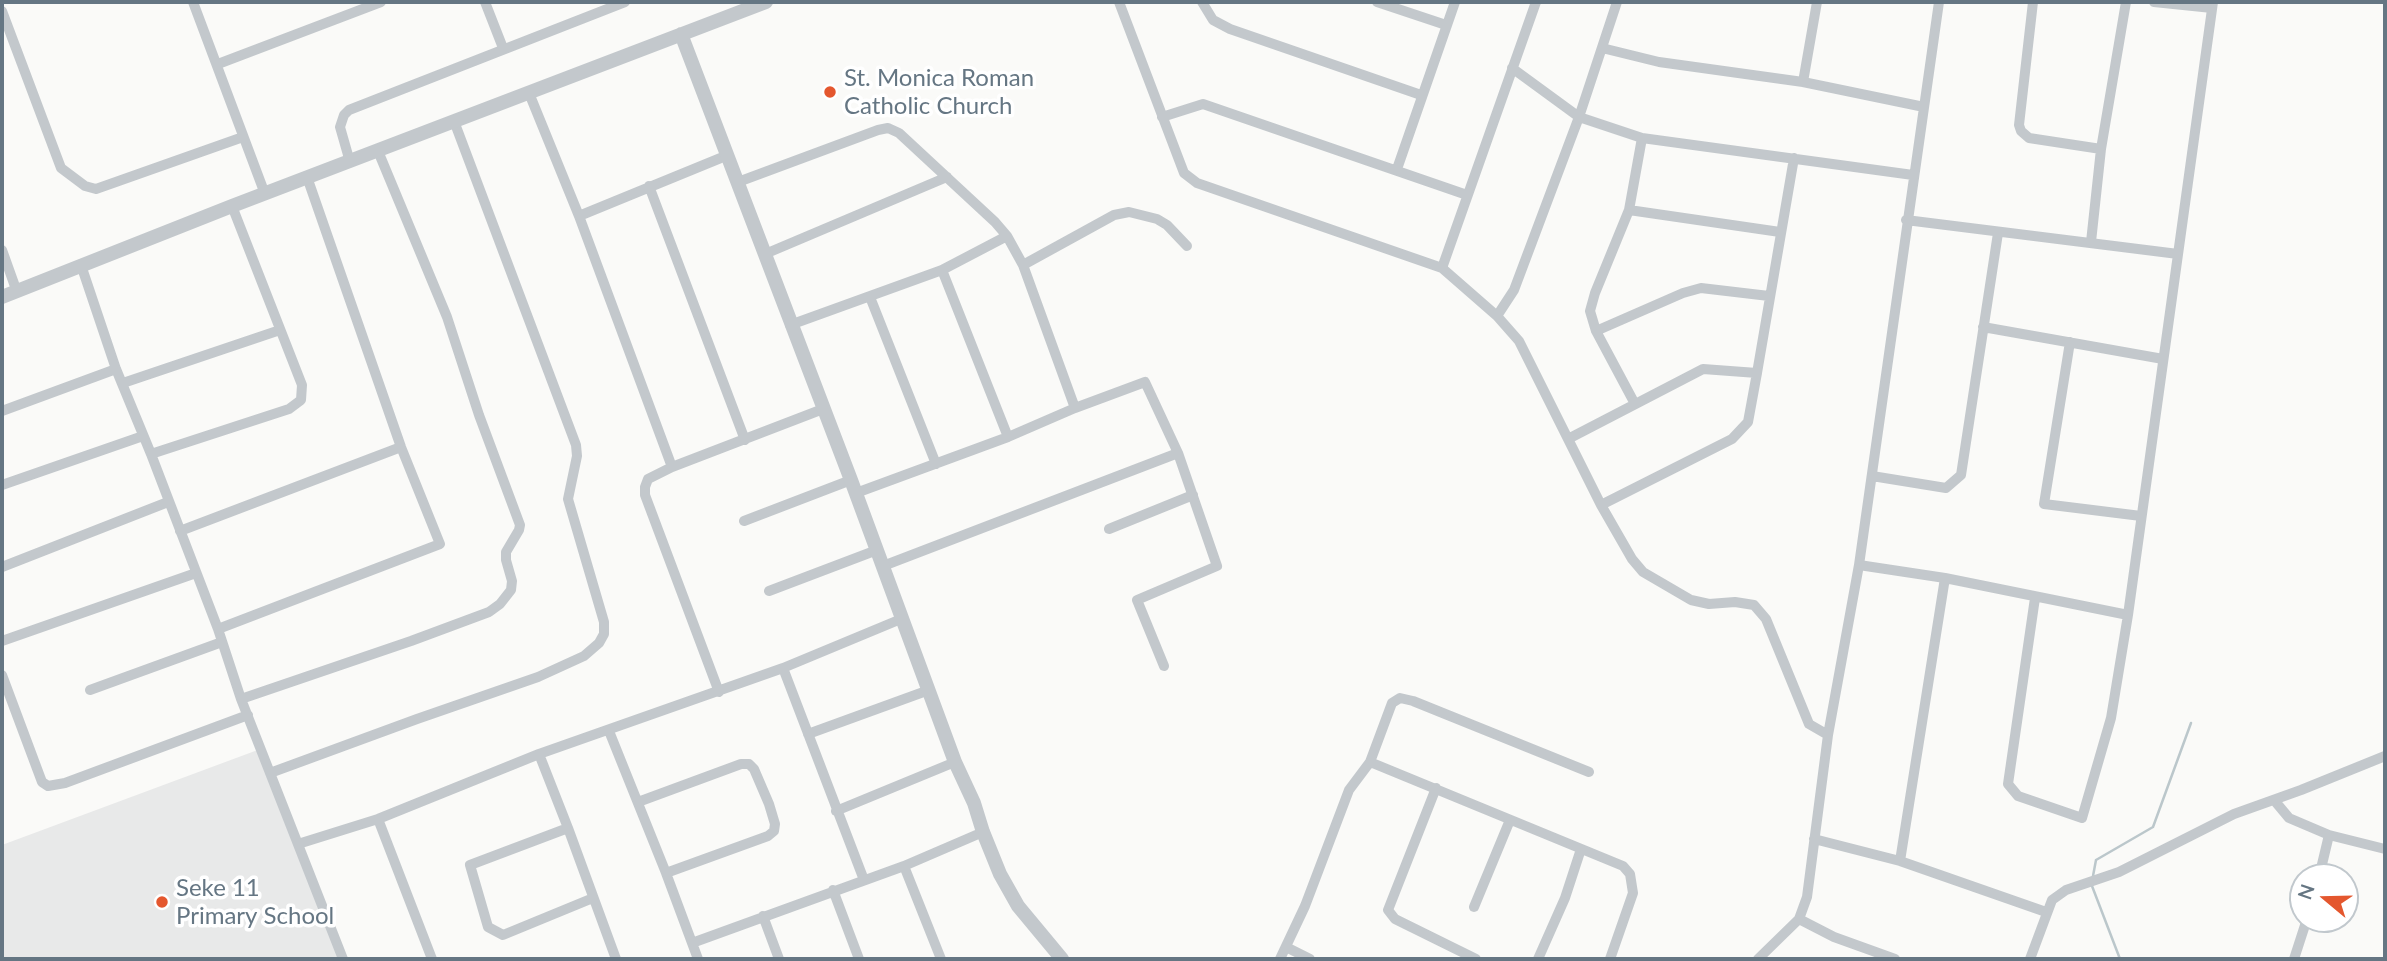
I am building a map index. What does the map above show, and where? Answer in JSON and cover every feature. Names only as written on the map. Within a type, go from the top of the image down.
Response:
[{"type":"street","points":[[193,2],[265,194]]},
{"type":"street","points":[[218,64],[381,2]]},
{"type":"street","points":[[485,2],[503,48]]},
{"type":"street","points":[[350,162],[340,127],[349,110],[625,2]]},
{"type":"street","points":[[2,297],[766,2]]},
{"type":"street","points":[[1119,2],[1184,173],[1197,183],[1442,268],[1497,316],[1519,341],[1601,505],[1632,559],[1643,572],[1691,600],[1709,604],[1735,602],[1754,605],[1766,619],[1809,724],[1828,735]]},
{"type":"street","points":[[1202,2],[1213,20],[1230,29],[1422,95]]},
{"type":"street","points":[[1377,2],[1446,25]]},
{"type":"street","points":[[1397,169],[1455,2]]},
{"type":"street","points":[[1442,268],[1536,2]]},
{"type":"street","points":[[1497,316],[1514,289],[1579,117],[1617,2]]},
{"type":"street","points":[[1803,82],[1817,2]]},
{"type":"street","points":[[1758,959],[1799,919],[1807,897],[1828,735],[1859,565],[1939,2]]},
{"type":"street","points":[[2033,2],[2019,125],[2021,131],[2029,138],[2101,149]]},
{"type":"street","points":[[2091,242],[2101,149],[2126,2]]},
{"type":"street","points":[[2035,598],[2008,784],[2018,796],[2082,818],[2111,718],[2128,615],[2212,5],[2154,2]]},
{"type":"street","points":[[2,11],[61,168],[85,186],[96,189],[243,137]]},
{"type":"street","points":[[681,34],[955,762],[974,803],[1000,874],[1018,906],[1062,959]]},
{"type":"street","points":[[1602,48],[1659,62],[1803,82],[1924,107]]},
{"type":"street","points":[[1512,68],[1579,117],[1642,138],[1913,176]]},
{"type":"street","points":[[529,93],[579,216],[672,467]]},
{"type":"street","points":[[1162,117],[1203,104],[1467,195]]},
{"type":"street","points":[[270,773],[538,677],[584,656],[604,634],[604,622],[568,499],[577,456],[576,445],[454,121]]},
{"type":"street","points":[[738,182],[878,130],[888,128],[899,133],[1007,236],[1024,265],[1075,408]]},
{"type":"street","points":[[1635,404],[1596,331],[1590,311],[1629,210],[1642,138]]},
{"type":"street","points":[[241,699],[411,641],[489,611],[500,604],[511,590],[512,581],[506,552],[520,525],[479,415],[447,317],[378,151]]},
{"type":"street","points":[[579,216],[728,155]]},
{"type":"street","points":[[1601,505],[1732,439],[1748,422],[1794,158]]},
{"type":"street","points":[[218,629],[440,544],[401,447],[307,177]]},
{"type":"street","points":[[765,254],[947,177]]},
{"type":"street","points":[[649,186],[745,440]]},
{"type":"street","points":[[151,454],[296,405],[301,400],[302,385],[232,206]]},
{"type":"street","points":[[1629,210],[1780,232]]},
{"type":"street","points":[[1024,265],[1114,215],[1129,212],[1157,219],[1167,225],[1187,246]]},
{"type":"street","points":[[1906,220],[2178,254]]},
{"type":"street","points":[[1872,476],[1946,488],[1961,475],[1998,233]]},
{"type":"street","points":[[790,325],[942,270],[1007,236]]},
{"type":"street","points":[[2,250],[17,292]]},
{"type":"street","points":[[82,265],[116,369],[151,454],[218,629],[241,699],[343,959]]},
{"type":"street","points":[[942,270],[1008,437]]},
{"type":"street","points":[[1596,331],[1683,293],[1701,288],[1769,296]]},
{"type":"street","points":[[870,297],[936,464]]},
{"type":"street","points":[[1983,327],[2163,359]]},
{"type":"street","points":[[123,383],[281,330]]},
{"type":"street","points":[[2070,342],[2044,504],[2141,516]]},
{"type":"street","points":[[2,411],[116,369]]},
{"type":"street","points":[[1568,439],[1703,369],[1757,373]]},
{"type":"street","points":[[744,521],[853,486],[936,464],[1145,382],[1178,453],[1217,566],[1137,600],[1164,666]]},
{"type":"street","points":[[719,692],[645,495],[648,479],[672,467],[823,409]]},
{"type":"street","points":[[2,485],[143,436]]},
{"type":"street","points":[[180,531],[401,447]]},
{"type":"street","points":[[883,566],[1178,453]]},
{"type":"street","points":[[1109,529],[1193,495]]},
{"type":"street","points":[[2,567],[168,502]]},
{"type":"street","points":[[769,591],[877,550]]},
{"type":"street","points":[[1859,565],[1945,578],[2128,615]]},
{"type":"street","points":[[2,641],[196,573]]},
{"type":"street","points":[[1900,861],[1945,578]]},
{"type":"street","points":[[299,844],[378,819],[539,754],[719,692],[901,619]]},
{"type":"street","points":[[90,690],[222,642]]},
{"type":"street","points":[[783,668],[864,880]]},
{"type":"street","points":[[2,675],[42,782],[48,786],[58,785],[248,715]]},
{"type":"street","points":[[808,734],[929,690]]},
{"type":"street","points":[[1280,959],[1305,906],[1349,790],[1370,762],[1392,703],[1400,698],[1589,772]]},
{"type":"street","points":[[609,731],[698,959]]},
{"type":"street","points":[[539,754],[615,959]]},
{"type":"street","points":[[2030,959],[2052,900],[2066,890],[2119,872],[2234,814],[2385,756]]},
{"type":"street","points":[[836,811],[955,762]]},
{"type":"street","points":[[1370,762],[1623,866],[1632,881],[1633,893],[1610,959]]},
{"type":"street","points":[[638,802],[741,764],[749,764],[754,769],[769,804],[775,824],[774,831],[768,836],[666,873]]},
{"type":"street","points":[[1436,788],[1388,910],[1395,919],[1476,959]]},
{"type":"street","points":[[2274,800],[2289,818],[2329,835],[2385,849]]},
{"type":"street","points":[[378,819],[432,959]]},
{"type":"street","points":[[1474,907],[1510,820]]},
{"type":"street","points":[[568,828],[470,865],[488,927],[503,934],[593,898]]},
{"type":"street","points":[[692,943],[904,866],[983,832]]},
{"type":"street","points":[[2322,863],[2329,835]]},
{"type":"street","points":[[1814,839],[1900,861],[2046,912]]},
{"type":"street","points":[[1538,959],[1565,898],[1581,849]]},
{"type":"street","points":[[904,866],[941,959]]},
{"type":"street","points":[[833,890],[859,959]]},
{"type":"street","points":[[763,916],[779,959]]},
{"type":"street","points":[[1799,919],[1834,937],[1895,959]]},
{"type":"street","points":[[2294,959],[2302,933]]},
{"type":"street","points":[[1286,947],[1310,959]]},
{"type":"shaded area","name":"Seke 11 Primary School","points":[[263,748],[345,959],[2,959],[2,845]]},
{"type":"waterway","points":[[2093,876],[2096,860],[2153,827],[2191,723]]},
{"type":"waterway","points":[[2092,886],[2120,959]]},
{"type":"place","name":"St. Monica Roman Catholic Church","points":[[830,92]]},
{"type":"place","name":"Seke 11 Primary School","points":[[162,902]]}]
